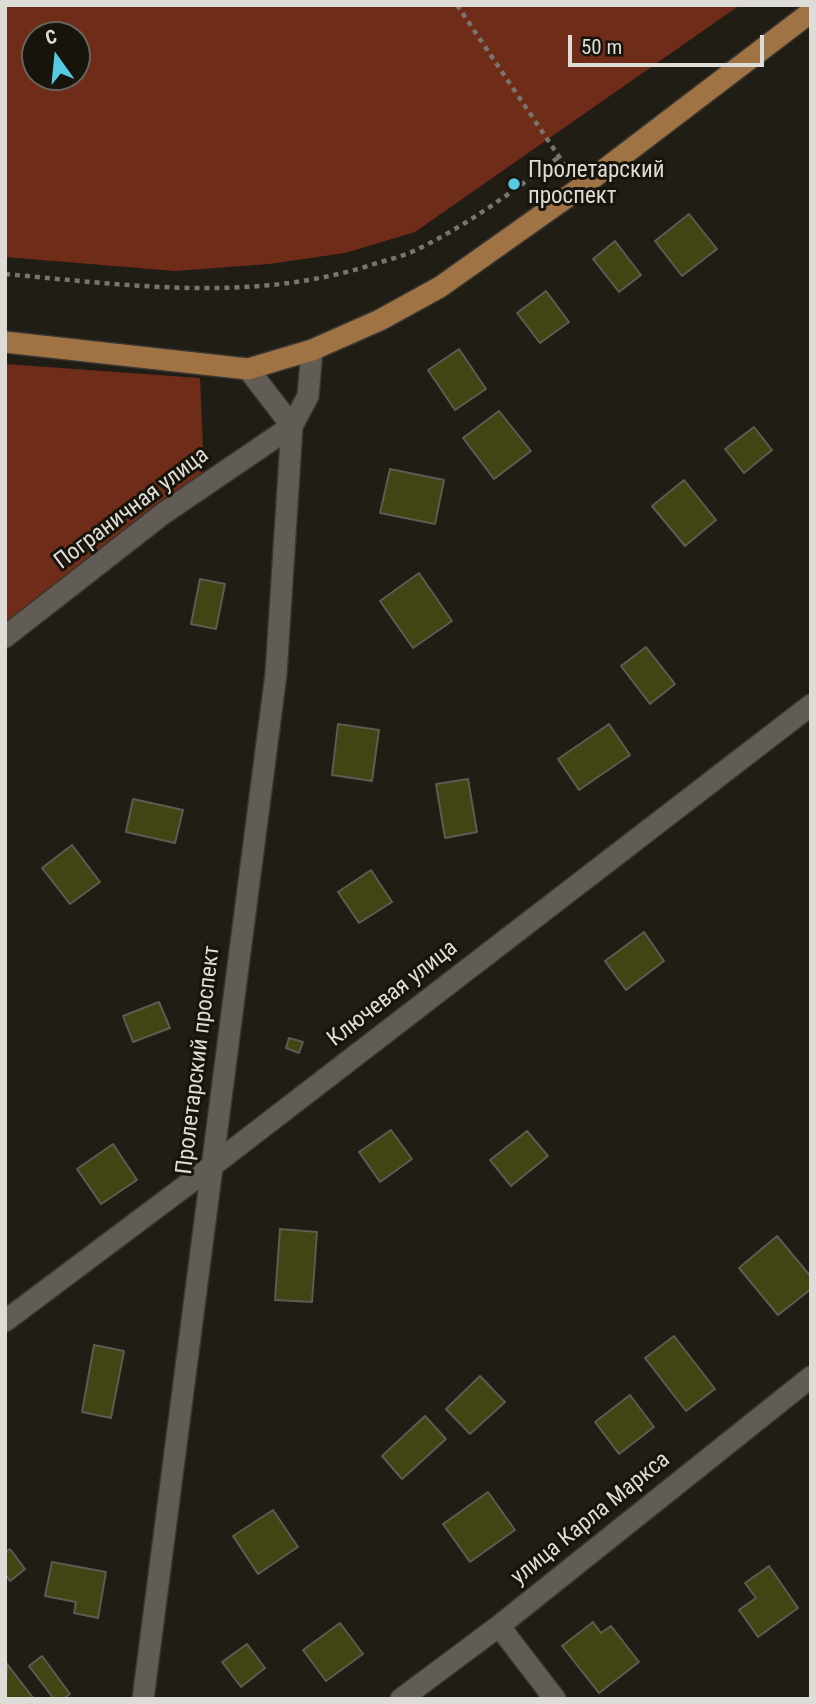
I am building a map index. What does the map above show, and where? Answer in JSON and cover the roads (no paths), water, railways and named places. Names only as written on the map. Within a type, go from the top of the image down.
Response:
[{"type":"main road","points":[[5,342],[248,369],[312,350],[380,320],[440,287],[580,188],[811,12]]},
{"type":"street","name":"Пролетарский проспект","points":[[143,1699],[276,674],[292,426],[308,396],[312,350]]},
{"type":"street","points":[[248,369],[292,426]]},
{"type":"street","name":"Пограничная улица","points":[[5,637],[164,513],[292,426]]},
{"type":"street","name":"Ключевая улица","points":[[5,1321],[212,1166],[810,706]]},
{"type":"street","name":"улица Карла Маркса","points":[[401,1699],[499,1626],[811,1377]]},
{"type":"street","points":[[499,1626],[555,1699]]},
{"type":"place","name":"Пролетарский проспект","points":[[514,184]]}]
